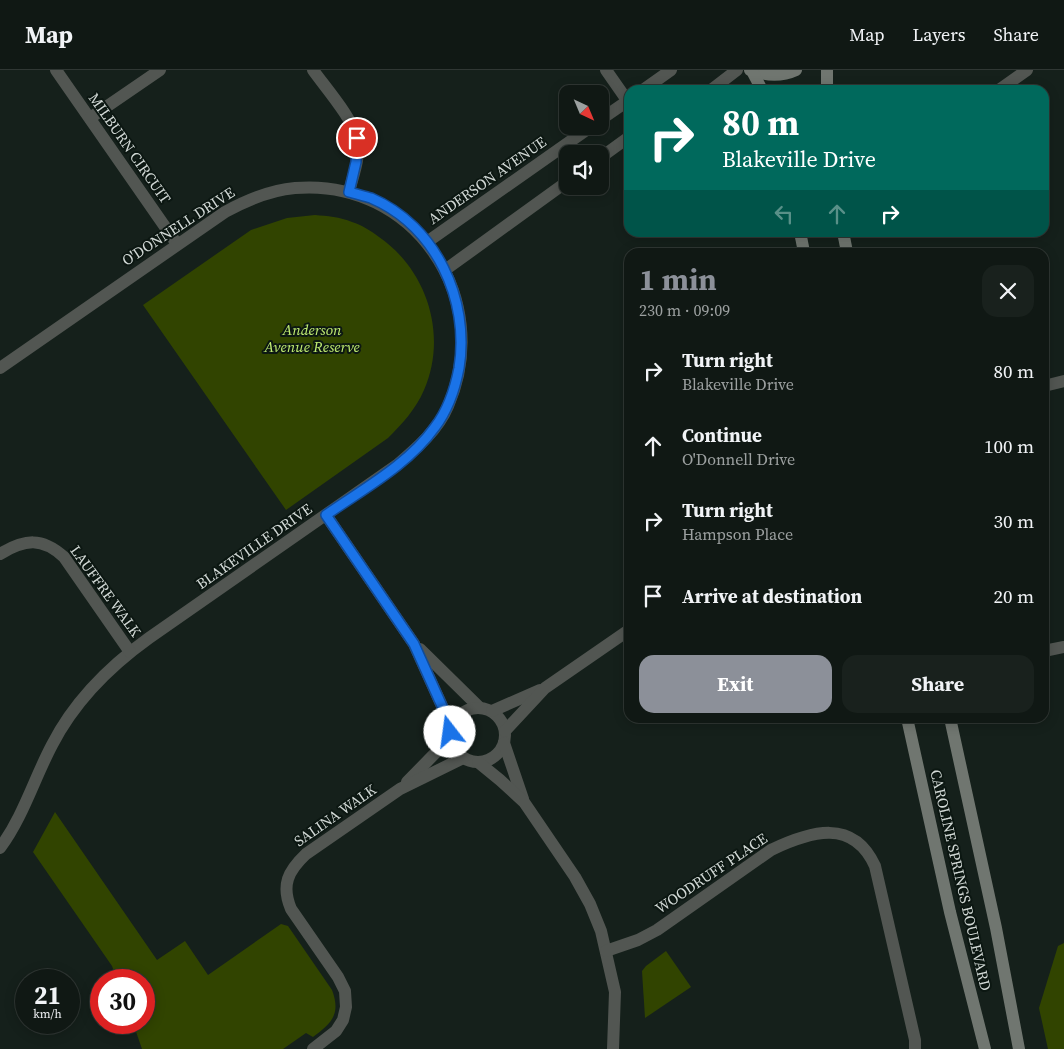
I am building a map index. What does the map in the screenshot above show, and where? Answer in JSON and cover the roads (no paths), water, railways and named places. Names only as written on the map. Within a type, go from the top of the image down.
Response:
[{"type":"main road","points":[[751,70],[770,76],[789,74],[796,70]]},
{"type":"main road","points":[[751,70],[759,85]]},
{"type":"main road","points":[[827,70],[827,85]]},
{"type":"main road","name":"CAROLINE SPRINGS BOULEVARD","points":[[908,723],[950,912],[985,1049]]},
{"type":"main road","name":"CAROLINE SPRINGS BOULEVARD","points":[[951,723],[996,928],[1019,1049]]},
{"type":"street","name":"MILBURN CIRCUIT","points":[[56,70],[177,244]]},
{"type":"street","points":[[90,118],[160,70]]},
{"type":"street","points":[[314,70],[349,121],[357,138],[356,162],[349,192]]},
{"type":"street","points":[[606,70],[624,95]]},
{"type":"street","points":[[650,85],[672,70]]},
{"type":"street","points":[[718,85],[737,70]]},
{"type":"street","points":[[1006,85],[1027,70]]},
{"type":"street","points":[[609,114],[624,104]]},
{"type":"street","name":"ANDERSON AVENUE","points":[[426,242],[579,135]]},
{"type":"street","points":[[609,151],[624,141]]},
{"type":"street","name":"O'DONNELL DRIVE","points":[[0,368],[225,212],[247,200],[273,191],[303,188],[349,192],[371,199],[398,214],[413,227],[436,256]]},
{"type":"street","points":[[445,270],[559,188]]},
{"type":"street","name":"BLAKEVILLE DRIVE","points":[[0,848],[21,811],[52,744],[69,718],[88,693],[130,652],[397,465],[417,448],[435,428],[448,407],[457,381],[461,353],[461,323],[455,297],[445,270],[436,256]]},
{"type":"street","points":[[1049,385],[1064,381]]},
{"type":"street","points":[[326,515],[414,644],[451,732],[453,746],[463,758],[470,762],[478,762],[487,761],[494,757],[500,751],[505,737],[545,688]]},
{"type":"street","name":"LAUFFRE WALK","points":[[0,554],[23,542],[45,544],[56,550],[64,558],[130,652]]},
{"type":"street","points":[[492,711],[545,688],[624,633]]},
{"type":"street","points":[[414,644],[479,707]]},
{"type":"street","points":[[1049,650],[1064,647]]},
{"type":"street","points":[[451,732],[456,718],[470,708],[479,707],[492,711],[498,716],[524,802]]},
{"type":"street","name":"SALINA WALK","points":[[400,789],[451,732]]},
{"type":"street","name":"SALINA WALK","points":[[313,1049],[336,1031],[343,1020],[346,1007],[345,991],[338,977],[291,910],[286,886],[288,876],[295,864],[306,854],[400,789],[463,758]]},
{"type":"street","points":[[478,762],[524,802],[575,877],[586,897],[601,931],[615,992],[613,1049]]},
{"type":"street","name":"WOODRUFF PLACE","points":[[606,951],[638,940],[657,930],[771,850],[789,841],[818,834],[837,833],[851,837],[869,853],[875,866],[915,1040],[915,1049]]},
{"type":"park label","name":"Anderson Avenue Reserve","points":[[312,338]]}]
